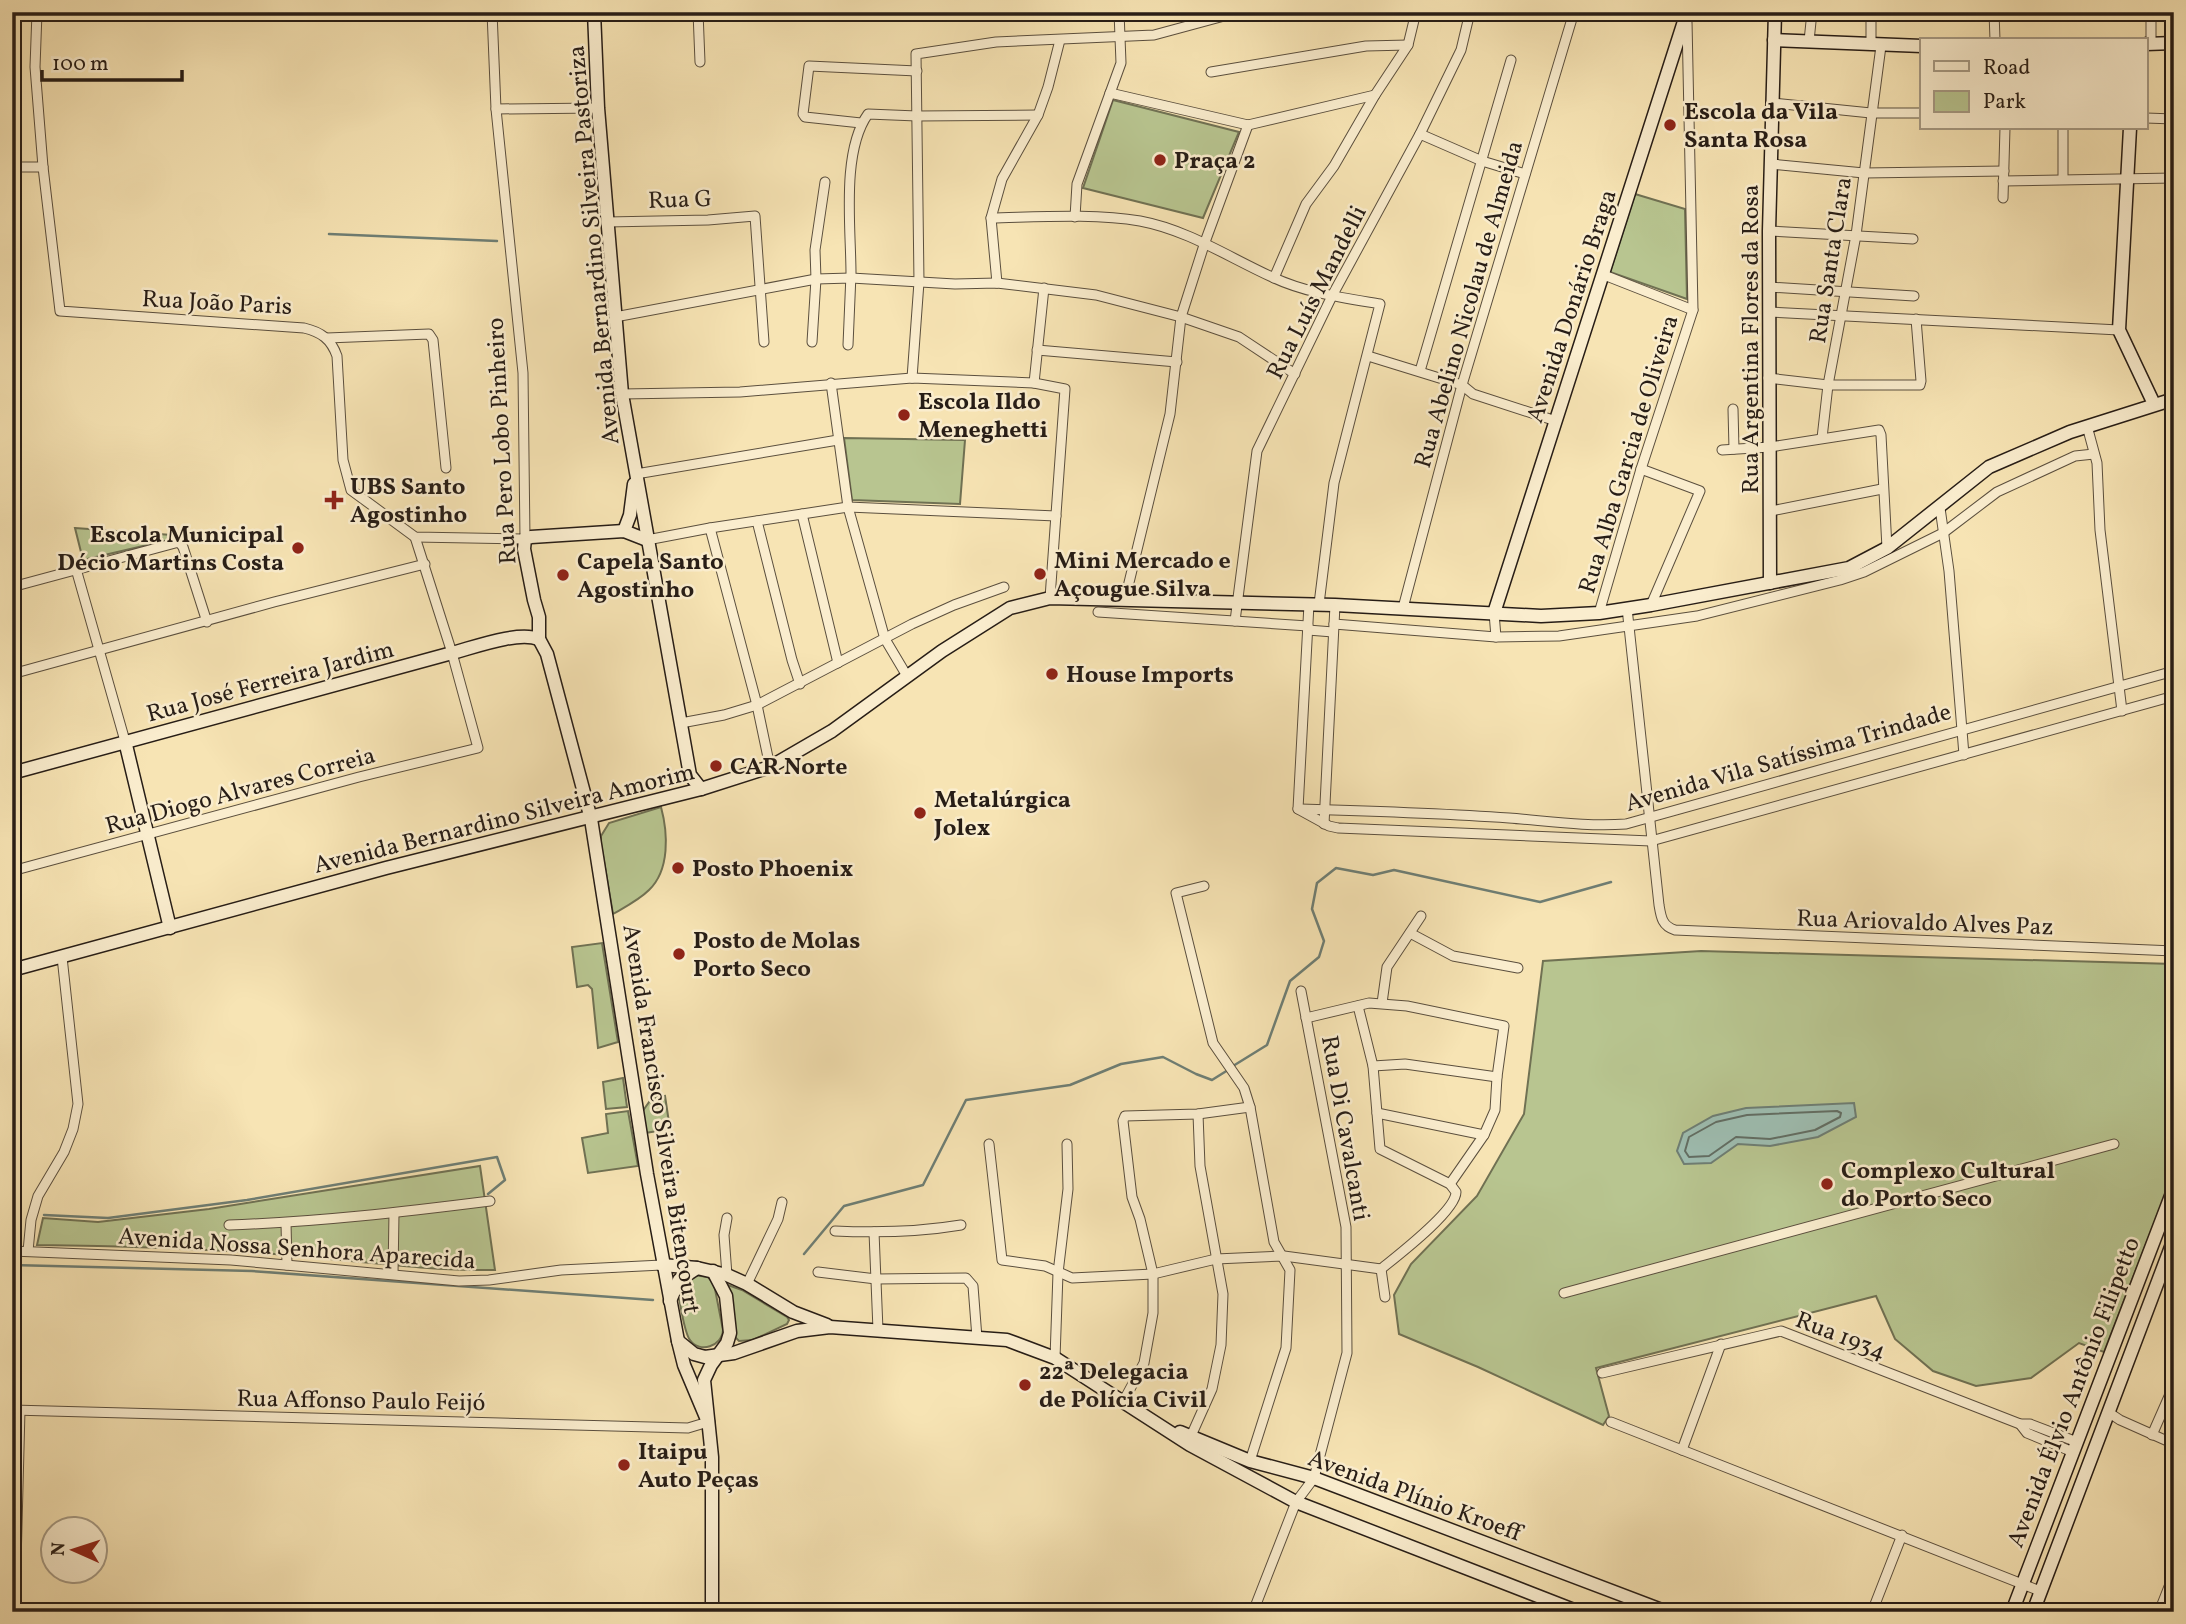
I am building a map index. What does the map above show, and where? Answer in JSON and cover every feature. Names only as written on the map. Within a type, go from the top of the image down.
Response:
[{"type":"main road","name":"Avenida Bernardino Silveira Pastoriza","points":[[594,12],[598,108],[622,394],[690,775],[701,789]]},
{"type":"main road","name":"Avenida Donário Braga","points":[[1494,613],[1687,12]]},
{"type":"main road","name":"Rua Argentina Flores da Rosa","points":[[1770,583],[1769,231],[1774,12]]},
{"type":"main road","points":[[1774,40],[1920,46]]},
{"type":"main road","points":[[2148,43],[2174,43]]},
{"type":"main road","points":[[2130,130],[2119,330],[2154,404]]},
{"type":"main road","name":"Avenida Bernardino Silveira Amorim","points":[[12,970],[386,868],[591,819],[770,767],[832,731],[907,676],[1010,608],[1050,598],[1125,599],[1314,604],[1541,616],[1599,613],[1651,605],[1849,568],[1887,548],[1989,467],[2087,426],[2174,399]]},
{"type":"main road","name":"Avenida Bernardino Silveira Pastoriza","points":[[624,531],[630,514],[636,474]]},
{"type":"main road","points":[[525,539],[624,531],[647,540]]},
{"type":"main road","name":"Rua Pero Lobo Pinheiro","points":[[525,539],[524,549],[539,617],[534,638],[547,654],[591,819]]},
{"type":"main road","name":"Rua José Ferreira Jardim","points":[[12,772],[452,653],[534,638]]},
{"type":"main road","points":[[125,741],[170,928]]},
{"type":"main road","points":[[675,796],[690,775]]},
{"type":"main road","name":"Avenida Francisco Silveira Bitencourt","points":[[591,819],[662,1265],[684,1365],[708,1422]]},
{"type":"main road","name":"Avenida Élvio Antônio Filipetto","points":[[2011,1612],[2077,1447],[2174,1188]]},
{"type":"main road","name":"Avenida Élvio Antônio Filipetto","points":[[2033,1612],[2174,1239]]},
{"type":"main road","name":"Avenida Plínio Kroeff","points":[[662,1265],[697,1268],[727,1275],[747,1283],[793,1312],[830,1327]]},
{"type":"main road","points":[[670,1303],[679,1280],[697,1268]]},
{"type":"main road","points":[[678,1341],[694,1354],[717,1357],[727,1343],[730,1319],[722,1286],[713,1271]]},
{"type":"main road","name":"Avenida Plínio Kroeff","points":[[717,1357],[797,1331],[830,1327],[1007,1340],[1055,1358],[1190,1446],[1296,1502],[1578,1612]]},
{"type":"main road","name":"Avenida Francisco Silveira Bitencourt","points":[[712,1612],[712,1457],[704,1380],[717,1357]]},
{"type":"main road","name":"Avenida Plínio Kroeff","points":[[1147,1419],[1250,1461],[1314,1478],[1667,1612]]},
{"type":"main road","points":[[2086,1471],[2077,1447],[2094,1442],[2100,1435]]},
{"type":"street","name":"Rua João Paris","points":[[37,12],[35,67],[43,167],[60,312],[304,328],[327,338]]},
{"type":"street","name":"Rua Pero Lobo Pinheiro","points":[[492,12],[496,110],[523,373],[525,539]]},
{"type":"street","points":[[698,12],[700,62]]},
{"type":"street","points":[[1075,217],[1077,184],[1121,63],[1119,12]]},
{"type":"street","points":[[912,378],[919,282],[916,54],[996,42],[1154,35],[1239,12]]},
{"type":"street","points":[[1274,278],[1306,204],[1334,166],[1374,95],[1408,45],[1416,12]]},
{"type":"street","name":"Rua Luís Mandelli","points":[[1235,621],[1257,451],[1332,296],[1420,134],[1461,50],[1470,12]]},
{"type":"street","name":"Rua Abelino Nicolau de Almeida","points":[[1403,608],[1462,385],[1574,12]]},
{"type":"street","name":"Rua Alba Garcia de Oliveira","points":[[1599,613],[1641,470],[1693,310],[1687,12]]},
{"type":"street","points":[[1809,41],[1812,12]]},
{"type":"street","name":"Rua Santa Clara","points":[[1822,438],[1828,385],[1856,235],[1871,113],[1876,45],[1871,12]]},
{"type":"street","points":[[1994,12],[1995,38]]},
{"type":"street","points":[[2148,43],[2151,12]]},
{"type":"street","points":[[998,283],[991,218],[1002,179],[1038,115],[1060,40]]},
{"type":"street","points":[[1211,72],[1366,46],[1408,45]]},
{"type":"street","points":[[1420,371],[1511,60]]},
{"type":"street","points":[[861,123],[805,117],[803,114],[809,66],[917,71]]},
{"type":"street","points":[[1110,93],[1248,125],[1374,95]]},
{"type":"street","points":[[1773,103],[1871,113],[1920,113]]},
{"type":"street","points":[[496,110],[598,108]]},
{"type":"street","points":[[848,345],[851,172],[861,123],[868,114],[1038,115]]},
{"type":"street","points":[[2148,118],[2174,119]]},
{"type":"street","points":[[1125,599],[1170,414],[1181,317],[1248,125]]},
{"type":"street","points":[[2003,198],[2005,130]]},
{"type":"street","points":[[2063,130],[2063,179]]},
{"type":"street","points":[[1420,134],[1482,161],[1525,174]]},
{"type":"street","points":[[1771,164],[1864,173],[2063,179],[2174,178]]},
{"type":"street","points":[[12,167],[43,167]]},
{"type":"street","points":[[812,342],[817,279],[815,250],[824,182]]},
{"type":"street","name":"Rua G","points":[[607,222],[755,216],[760,288]]},
{"type":"street","points":[[991,218],[1075,217],[1140,221],[1205,242],[1274,278],[1313,292],[1380,304],[1334,484],[1308,628],[1298,809]]},
{"type":"street","points":[[1769,231],[1913,239]]},
{"type":"street","points":[[1604,275],[1693,310]]},
{"type":"street","points":[[615,317],[817,279],[998,283],[1096,295],[1181,317],[1239,337],[1295,374]]},
{"type":"street","points":[[1769,287],[1914,296]]},
{"type":"street","points":[[760,288],[764,342]]},
{"type":"street","points":[[1034,383],[1044,288]]},
{"type":"street","points":[[1769,312],[2119,330]]},
{"type":"street","points":[[1768,378],[1828,385],[1920,385],[1916,319]]},
{"type":"street","points":[[327,338],[429,334],[433,340],[446,468]]},
{"type":"street","points":[[327,338],[334,345],[337,356],[343,460],[351,490],[415,537],[452,653]]},
{"type":"street","points":[[1037,350],[1177,362]]},
{"type":"street","points":[[1368,356],[1462,385],[1473,394],[1556,421]]},
{"type":"street","points":[[622,394],[740,392],[912,378],[1034,383],[1065,390],[1050,598]]},
{"type":"street","points":[[831,383],[848,507],[885,639],[907,676]]},
{"type":"street","points":[[1734,409],[1734,449]]},
{"type":"street","points":[[2087,426],[2094,454],[2100,530],[2122,711]]},
{"type":"street","points":[[1722,450],[1770,447],[1879,430],[1887,548]]},
{"type":"street","points":[[636,474],[838,440]]},
{"type":"street","points":[[1098,612],[1308,628],[1496,637],[1559,636],[1629,628],[1697,616],[1840,580],[1894,559],[1943,533],[1997,492],[2075,456],[2094,454]]},
{"type":"street","points":[[1641,470],[1700,491],[1651,605]]},
{"type":"street","points":[[1771,511],[1882,489]]},
{"type":"street","points":[[647,540],[848,507],[1056,516]]},
{"type":"street","points":[[1940,508],[1964,755]]},
{"type":"street","points":[[802,514],[838,663]]},
{"type":"street","points":[[757,521],[800,684]]},
{"type":"street","points":[[710,528],[757,705],[770,767]]},
{"type":"street","points":[[415,537],[525,539]]},
{"type":"street","points":[[12,587],[179,542],[183,547],[207,622]]},
{"type":"street","points":[[12,674],[274,602],[425,564]]},
{"type":"street","points":[[76,569],[125,741]]},
{"type":"street","points":[[681,723],[724,715],[757,705],[954,605],[1004,587]]},
{"type":"street","points":[[1324,824],[1335,605]]},
{"type":"street","points":[[1628,608],[1651,841]]},
{"type":"street","points":[[1494,613],[1496,637]]},
{"type":"street","name":"Rua Diogo Alvares Correia","points":[[12,871],[359,777],[478,748],[452,653]]},
{"type":"street","name":"Avenida Vila Satíssima Trindade","points":[[1298,809],[1509,818],[1607,826],[1626,824],[2174,671]]},
{"type":"street","name":"Avenida Vila Satíssima Trindade","points":[[1298,809],[1324,824],[1338,828],[1651,841],[2174,696]]},
{"type":"street","name":"Rua Ariovaldo Alves Paz","points":[[1651,841],[1660,915],[1664,923],[1675,930],[2174,951]]},
{"type":"street","points":[[1204,886],[1176,893],[1213,1043],[1244,1088],[1250,1107],[1274,1242],[1290,1270],[1286,1348],[1250,1461]]},
{"type":"street","points":[[1382,1003],[1387,967],[1421,916]]},
{"type":"street","points":[[1410,933],[1453,956],[1518,968]]},
{"type":"street","points":[[28,1251],[31,1220],[38,1196],[64,1152],[73,1129],[78,1104],[62,957]]},
{"type":"street","name":"Rua Di Cavalcanti","points":[[1301,991],[1346,1227],[1348,1353],[1314,1478]]},
{"type":"street","points":[[989,1144],[1002,1260],[1045,1266],[1072,1278],[1153,1274],[1216,1259],[1284,1256],[1381,1269],[1421,1236],[1455,1201],[1453,1188],[1484,1135],[1495,1110],[1504,1026],[1382,1003],[1369,1003],[1306,1018]]},
{"type":"street","points":[[1358,1006],[1373,1066],[1380,1149],[1453,1188]]},
{"type":"street","points":[[1373,1066],[1405,1065],[1497,1077]]},
{"type":"street","points":[[1123,1402],[1144,1363],[1153,1313],[1153,1274],[1132,1197],[1123,1121],[1125,1116],[1198,1114],[1250,1107]]},
{"type":"street","points":[[1377,1113],[1484,1135]]},
{"type":"street","points":[[1191,1436],[1212,1389],[1222,1345],[1223,1294],[1198,1153],[1198,1114]]},
{"type":"street","points":[[1055,1358],[1058,1273],[1068,1189],[1067,1143]]},
{"type":"street","points":[[1564,1293],[2114,1144]]},
{"type":"street","points":[[229,1225],[286,1223],[490,1201]]},
{"type":"street","points":[[747,1283],[778,1219],[782,1202]]},
{"type":"street","points":[[393,1274],[394,1213]]},
{"type":"street","points":[[727,1218],[724,1236],[727,1275]]},
{"type":"street","points":[[286,1223],[287,1265]]},
{"type":"street","points":[[835,1231],[927,1230],[961,1225]]},
{"type":"street","points":[[874,1232],[878,1330]]},
{"type":"street","name":"Avenida Nossa Senhora Aparecida","points":[[12,1251],[158,1256],[459,1280],[489,1280],[561,1270],[662,1265]]},
{"type":"street","points":[[1381,1269],[1385,1297]]},
{"type":"street","points":[[818,1272],[876,1279],[966,1278],[973,1286],[977,1338]]},
{"type":"street","name":"Rua 1934","points":[[1602,1373],[1781,1331],[2020,1424],[2027,1433],[2077,1447]]},
{"type":"street","points":[[1682,1450],[1721,1344]]},
{"type":"street","points":[[2152,1435],[2174,1385]]},
{"type":"street","points":[[12,1608],[15,1602],[16,1410]]},
{"type":"street","name":"Rua Affonso Paulo Feijó","points":[[16,1410],[688,1428],[708,1422]]},
{"type":"street","points":[[2108,1412],[2174,1444]]},
{"type":"street","points":[[1611,1422],[2040,1591]]},
{"type":"street","points":[[1253,1612],[1296,1502],[1314,1478]]},
{"type":"street","points":[[1872,1612],[1902,1535]]},
{"type":"street","points":[[2159,1612],[2174,1574]]},
{"type":"green space","name":"Praça 2","points":[[1113,100],[1239,132],[1203,218],[1083,188]]},
{"type":"green space","points":[[1635,194],[1685,209],[1687,299],[1610,272]]},
{"type":"green space","points":[[844,438],[965,440],[960,504],[852,500]]},
{"type":"green space","points":[[75,528],[186,536],[83,560]]},
{"type":"green space","points":[[661,807],[666,851],[661,872],[645,894],[613,914],[601,836],[609,823]]},
{"type":"green space","points":[[602,943],[618,1042],[598,1048],[592,989],[588,985],[577,987],[572,947]]},
{"type":"green space","name":"Complexo Cultural do Porto Seco","points":[[1701,951],[2174,964],[2174,1172],[2104,1352],[2079,1343],[2031,1378],[1976,1386],[1933,1371],[1895,1339],[1876,1296],[1596,1368],[1609,1416],[1603,1425],[1399,1334],[1394,1295],[1411,1264],[1477,1196],[1524,1114],[1543,961]]},
{"type":"green space","points":[[623,1078],[627,1107],[606,1109],[603,1082]]},
{"type":"green space","points":[[665,1096],[670,1129],[645,1133],[642,1112],[652,1098]]},
{"type":"green space","points":[[628,1111],[638,1166],[588,1173],[582,1138],[608,1133],[606,1114]]},
{"type":"green space","points":[[480,1166],[495,1270],[407,1266],[233,1251],[37,1245],[43,1218],[98,1222],[209,1209]]},
{"type":"green space","points":[[694,1275],[708,1277],[714,1284],[723,1330],[722,1336],[715,1344],[705,1347],[699,1347],[690,1340],[682,1315],[679,1290],[684,1279]]},
{"type":"green space","points":[[725,1284],[742,1290],[787,1317],[787,1324],[753,1340],[739,1341],[735,1337]]},
{"type":"water","points":[[1854,1103],[1856,1117],[1818,1137],[1770,1146],[1738,1144],[1711,1163],[1684,1164],[1677,1151],[1683,1133],[1713,1116],[1746,1108]]},
{"type":"waterway","points":[[329,234],[497,241]]},
{"type":"waterway","points":[[1233,1066],[1267,1045],[1290,981],[1319,957],[1324,941],[1312,909],[1317,883],[1336,868],[1373,875],[1394,870],[1540,902],[1611,882]]},
{"type":"waterway","points":[[804,1254],[844,1206],[923,1185],[966,1100],[1070,1085],[1121,1064],[1163,1057],[1212,1080],[1228,1070]]},
{"type":"waterway","points":[[44,1215],[108,1218],[247,1200],[497,1157],[505,1180],[488,1194]]},
{"type":"waterway","points":[[12,1265],[252,1271],[653,1300]]},
{"type":"place","name":"Escola da Vila Santa Rosa","points":[[1670,125]]},
{"type":"place","name":"Praça 2","points":[[1160,160]]},
{"type":"place","name":"Escola Ildo Meneghetti","points":[[904,415]]},
{"type":"place","name":"UBS Santo Agostinho","points":[[334,500]]},
{"type":"place","name":"Escola Municipal Décio Martins Costa","points":[[298,548]]},
{"type":"place","name":"Mini Mercado e Açougue Silva","points":[[1040,574]]},
{"type":"place","name":"Capela Santo Agostinho","points":[[563,575]]},
{"type":"place","name":"House Imports","points":[[1052,674]]},
{"type":"place","name":"CAR Norte","points":[[716,766]]},
{"type":"place","name":"Metalúrgica Jolex","points":[[920,813]]},
{"type":"place","name":"Posto Phoenix","points":[[678,868]]},
{"type":"place","name":"Posto de Molas Porto Seco","points":[[679,954]]},
{"type":"place","name":"Complexo Cultural do Porto Seco","points":[[1827,1184]]},
{"type":"place","name":"22ª Delegacia de Polícia Civil","points":[[1025,1385]]},
{"type":"place","name":"Itaipu Auto Peças","points":[[624,1465]]}]
